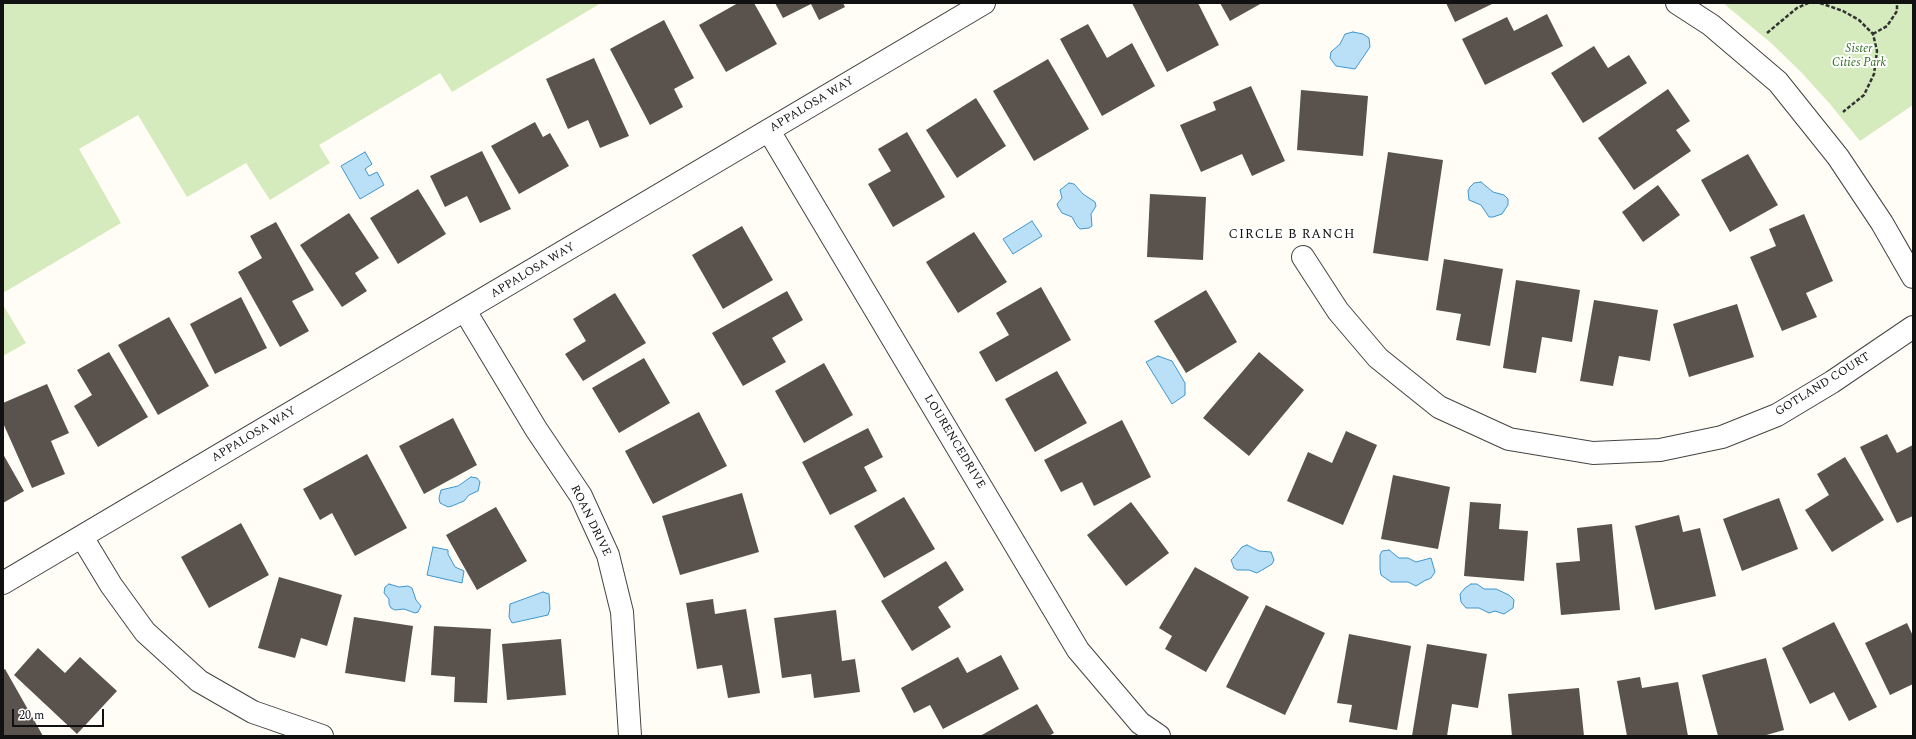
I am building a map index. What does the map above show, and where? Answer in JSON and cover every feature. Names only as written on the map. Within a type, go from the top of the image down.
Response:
[{"type":"street","name":"APPALOSA WAY","points":[[3,583],[984,3]]},
{"type":"street","points":[[1677,3],[1711,25],[1778,82],[1838,157],[1882,223],[1913,277]]},
{"type":"street","name":"LOURENCEDRIVE","points":[[769,131],[1078,650],[1140,723],[1159,736]]},
{"type":"street","name":"GOTLAND COURT","points":[[1303,257],[1338,311],[1378,358],[1439,407],[1509,439],[1593,452],[1660,450],[1722,437],[1777,415],[1832,382],[1913,328]]},
{"type":"street","name":"ROAN DRIVE","points":[[465,311],[536,429],[581,496],[608,555],[622,612],[630,736]]},
{"type":"street","points":[[82,537],[111,585],[145,632],[199,681],[253,712],[322,736]]},
{"type":"path","points":[[1767,33],[1798,8],[1808,3]]},
{"type":"path","points":[[1820,3],[1843,11],[1859,20],[1873,34],[1877,51],[1874,74],[1864,95],[1843,112]]},
{"type":"path","points":[[1873,34],[1887,26],[1897,11],[1897,3]]},
{"type":"green space","points":[[3,3],[601,3],[452,92],[440,73],[319,145],[330,163],[270,200],[246,163],[187,197],[138,115],[79,149],[121,223],[3,293]]},
{"type":"green space","name":"Sister Cities Park","points":[[1723,3],[1913,3],[1913,105],[1860,141],[1830,104],[1801,72],[1771,43]]},
{"type":"green space","points":[[3,305],[26,343],[3,356]]},
{"type":"water","points":[[1353,32],[1363,34],[1369,38],[1370,47],[1355,69],[1336,66],[1330,58],[1331,52],[1340,44],[1345,34]]},
{"type":"water","points":[[365,152],[372,164],[365,169],[369,176],[377,172],[384,185],[360,199],[341,166]]},
{"type":"water","points":[[1481,182],[1493,192],[1504,195],[1508,199],[1508,205],[1502,214],[1489,217],[1481,205],[1469,200],[1468,191],[1470,187],[1474,183]]},
{"type":"water","points":[[1069,183],[1074,184],[1083,194],[1095,202],[1096,206],[1091,214],[1092,226],[1089,228],[1080,229],[1072,217],[1062,213],[1058,207],[1057,204],[1062,198],[1060,190]]},
{"type":"water","points":[[1032,221],[1042,236],[1013,254],[1003,239]]},
{"type":"water","points":[[1158,356],[1172,361],[1185,383],[1185,395],[1172,404],[1146,362]]},
{"type":"water","points":[[471,477],[477,478],[480,482],[478,491],[469,495],[464,501],[452,506],[448,507],[440,503],[439,498],[441,490],[458,486]]},
{"type":"water","points":[[1247,545],[1259,551],[1271,552],[1274,560],[1272,564],[1257,573],[1249,570],[1237,570],[1234,568],[1231,560],[1242,547]]},
{"type":"water","points":[[433,547],[448,550],[448,554],[455,567],[464,571],[462,583],[427,575]]},
{"type":"water","points":[[1389,550],[1399,558],[1408,558],[1416,562],[1431,558],[1435,572],[1431,578],[1416,586],[1408,582],[1391,582],[1381,575],[1380,569],[1380,555],[1382,551]]},
{"type":"water","points":[[389,584],[399,587],[408,586],[412,588],[416,600],[421,606],[418,612],[415,613],[404,609],[395,610],[391,608],[389,599],[384,593],[385,587]]},
{"type":"water","points":[[1471,584],[1477,584],[1484,589],[1496,589],[1509,595],[1514,600],[1513,608],[1504,614],[1495,611],[1489,613],[1479,608],[1466,608],[1461,602],[1460,594]]},
{"type":"water","points":[[543,592],[549,594],[550,609],[548,615],[512,623],[509,617],[510,604]]},
{"type":"building","points":[[738,3],[754,3],[777,44],[726,72],[699,25]]},
{"type":"building","points":[[775,3],[843,3],[845,7],[819,20],[811,4],[783,18]]},
{"type":"building","points":[[1132,3],[1198,3],[1219,45],[1167,72]]},
{"type":"building","points":[[1220,3],[1262,3],[1230,21]]},
{"type":"building","points":[[1446,3],[1494,3],[1455,22]]},
{"type":"building","points":[[1547,14],[1563,46],[1485,85],[1462,39],[1507,17],[1514,31]]},
{"type":"building","points":[[664,20],[694,78],[674,89],[683,107],[650,125],[610,49]]},
{"type":"building","points":[[1088,24],[1107,58],[1132,43],[1155,86],[1102,116],[1060,39]]},
{"type":"building","points":[[1594,46],[1608,68],[1629,55],[1647,83],[1583,123],[1551,73]]},
{"type":"building","points":[[594,58],[629,136],[600,148],[588,120],[568,129],[546,79]]},
{"type":"building","points":[[1048,59],[1089,129],[1034,161],[993,91]]},
{"type":"building","points":[[1251,86],[1285,161],[1252,176],[1242,154],[1201,172],[1180,125],[1216,110],[1213,102]]},
{"type":"building","points":[[1668,89],[1690,121],[1676,130],[1691,151],[1634,190],[1598,138]]},
{"type":"building","points":[[1301,90],[1368,96],[1363,156],[1297,150]]},
{"type":"building","points":[[976,98],[1006,146],[957,178],[926,130]]},
{"type":"building","points":[[535,122],[543,137],[550,133],[569,166],[519,194],[491,146]]},
{"type":"building","points":[[907,132],[945,197],[893,227],[868,184],[891,171],[878,149]]},
{"type":"building","points":[[482,151],[511,209],[480,223],[467,196],[445,207],[430,176]]},
{"type":"building","points":[[1388,152],[1443,160],[1428,261],[1373,253]]},
{"type":"building","points":[[1748,154],[1778,205],[1730,232],[1701,180]]},
{"type":"building","points":[[1658,185],[1680,215],[1643,242],[1622,212]]},
{"type":"building","points":[[418,189],[446,234],[398,264],[370,218]]},
{"type":"building","points":[[1150,194],[1206,197],[1203,260],[1147,257]]},
{"type":"building","points":[[349,213],[379,258],[355,273],[367,291],[342,307],[300,245]]},
{"type":"building","points":[[1804,214],[1833,281],[1806,293],[1817,317],[1782,331],[1750,257],[1776,246],[1769,229]]},
{"type":"building","points":[[276,222],[314,290],[292,301],[309,331],[280,347],[238,272],[262,258],[250,236]]},
{"type":"building","points":[[742,226],[773,280],[723,309],[692,255]]},
{"type":"building","points":[[974,232],[1007,282],[958,313],[926,262]]},
{"type":"building","points":[[1444,259],[1503,269],[1490,346],[1456,340],[1461,314],[1436,310]]},
{"type":"building","points":[[1516,280],[1580,290],[1572,342],[1542,337],[1536,373],[1503,368]]},
{"type":"building","points":[[1041,287],[1071,340],[996,382],[979,352],[1009,335],[996,313]]},
{"type":"building","points":[[1206,290],[1237,342],[1186,373],[1154,321]]},
{"type":"building","points":[[787,291],[803,320],[772,338],[786,362],[743,386],[712,333]]},
{"type":"building","points":[[615,293],[646,343],[583,381],[565,354],[586,341],[573,319]]},
{"type":"building","points":[[241,297],[267,348],[215,374],[190,324]]},
{"type":"building","points":[[1594,300],[1658,310],[1650,361],[1619,356],[1613,386],[1580,381]]},
{"type":"building","points":[[1737,304],[1754,357],[1689,377],[1673,324]]},
{"type":"building","points":[[169,317],[209,386],[158,415],[118,345]]},
{"type":"building","points":[[109,352],[148,417],[98,447],[74,406],[92,395],[77,370]]},
{"type":"building","points":[[1259,352],[1304,390],[1249,456],[1203,418]]},
{"type":"building","points":[[644,358],[670,403],[619,433],[592,388]]},
{"type":"building","points":[[824,363],[853,415],[804,443],[775,391]]},
{"type":"building","points":[[1057,371],[1087,423],[1035,452],[1005,399]]},
{"type":"building","points":[[47,384],[69,433],[51,441],[65,474],[32,488],[3,423],[3,403]]},
{"type":"building","points":[[699,412],[727,466],[653,504],[625,451]]},
{"type":"building","points":[[453,418],[477,465],[424,494],[399,446]]},
{"type":"building","points":[[1122,420],[1151,477],[1094,506],[1082,482],[1061,492],[1044,460]]},
{"type":"building","points":[[868,428],[883,457],[864,467],[877,491],[830,515],[802,462]]},
{"type":"building","points":[[1346,431],[1377,445],[1343,525],[1287,501],[1308,452],[1332,463]]},
{"type":"building","points":[[1887,434],[1897,453],[1913,445],[1913,516],[1897,523],[1860,447]]},
{"type":"building","points":[[3,454],[24,491],[3,503]]},
{"type":"building","points":[[367,454],[407,528],[355,556],[332,513],[320,520],[303,489]]},
{"type":"building","points":[[1845,457],[1884,520],[1832,552],[1805,510],[1829,495],[1817,474]]},
{"type":"building","points":[[1393,475],[1450,487],[1438,549],[1381,539]]},
{"type":"building","points":[[742,493],[759,552],[680,575],[662,516]]},
{"type":"building","points":[[904,497],[935,549],[884,578],[854,526]]},
{"type":"building","points":[[1779,498],[1798,549],[1742,571],[1723,519]]},
{"type":"building","points":[[1131,502],[1169,553],[1126,586],[1087,535]]},
{"type":"building","points":[[1470,502],[1501,504],[1499,529],[1528,531],[1524,581],[1464,576]]},
{"type":"building","points":[[496,507],[527,561],[477,590],[446,535]]},
{"type":"building","points":[[1679,515],[1683,532],[1700,528],[1716,596],[1655,610],[1635,526]]},
{"type":"building","points":[[241,523],[269,575],[209,608],[181,557]]},
{"type":"building","points":[[1612,524],[1620,610],[1561,615],[1556,563],[1580,561],[1577,528]]},
{"type":"building","points":[[946,561],[964,590],[938,607],[951,627],[912,651],[881,601]]},
{"type":"building","points":[[1195,567],[1249,597],[1206,672],[1165,649],[1172,636],[1159,628]]},
{"type":"building","points":[[279,577],[342,595],[327,646],[301,638],[295,658],[258,648]]},
{"type":"building","points":[[713,599],[715,614],[746,609],[760,693],[728,698],[722,665],[697,669],[686,603]]},
{"type":"building","points":[[1266,605],[1325,633],[1285,715],[1226,687]]},
{"type":"building","points":[[836,610],[842,661],[855,659],[860,692],[814,698],[811,674],[782,678],[774,618]]},
{"type":"building","points":[[354,617],[413,626],[405,682],[345,673]]},
{"type":"building","points":[[1834,622],[1877,707],[1849,721],[1834,692],[1810,704],[1782,648]]},
{"type":"building","points":[[1907,623],[1913,636],[1913,684],[1890,695],[1865,643]]},
{"type":"building","points":[[434,626],[491,629],[487,703],[454,702],[455,677],[431,675]]},
{"type":"building","points":[[1349,634],[1411,646],[1397,730],[1349,722],[1352,705],[1337,703]]},
{"type":"building","points":[[561,639],[566,695],[507,700],[502,644]]},
{"type":"building","points":[[1427,644],[1487,654],[1478,708],[1452,704],[1447,736],[1412,736]]},
{"type":"building","points":[[38,648],[65,673],[80,657],[117,691],[77,734],[14,675]]},
{"type":"building","points":[[1001,655],[1019,689],[943,729],[930,705],[914,713],[901,688],[958,657],[967,673]]},
{"type":"building","points":[[1766,658],[1784,730],[1763,736],[1718,736],[1702,675]]},
{"type":"building","points":[[5,669],[43,736],[3,736],[3,670]]},
{"type":"building","points":[[1640,677],[1642,688],[1678,682],[1688,736],[1627,736],[1617,681]]},
{"type":"building","points":[[1579,688],[1584,736],[1512,736],[1508,694]]},
{"type":"building","points":[[1037,704],[1054,733],[1049,736],[980,736]]},
{"type":"district","name":"CIRCLE B RANCH","points":[[1292,235]]}]
